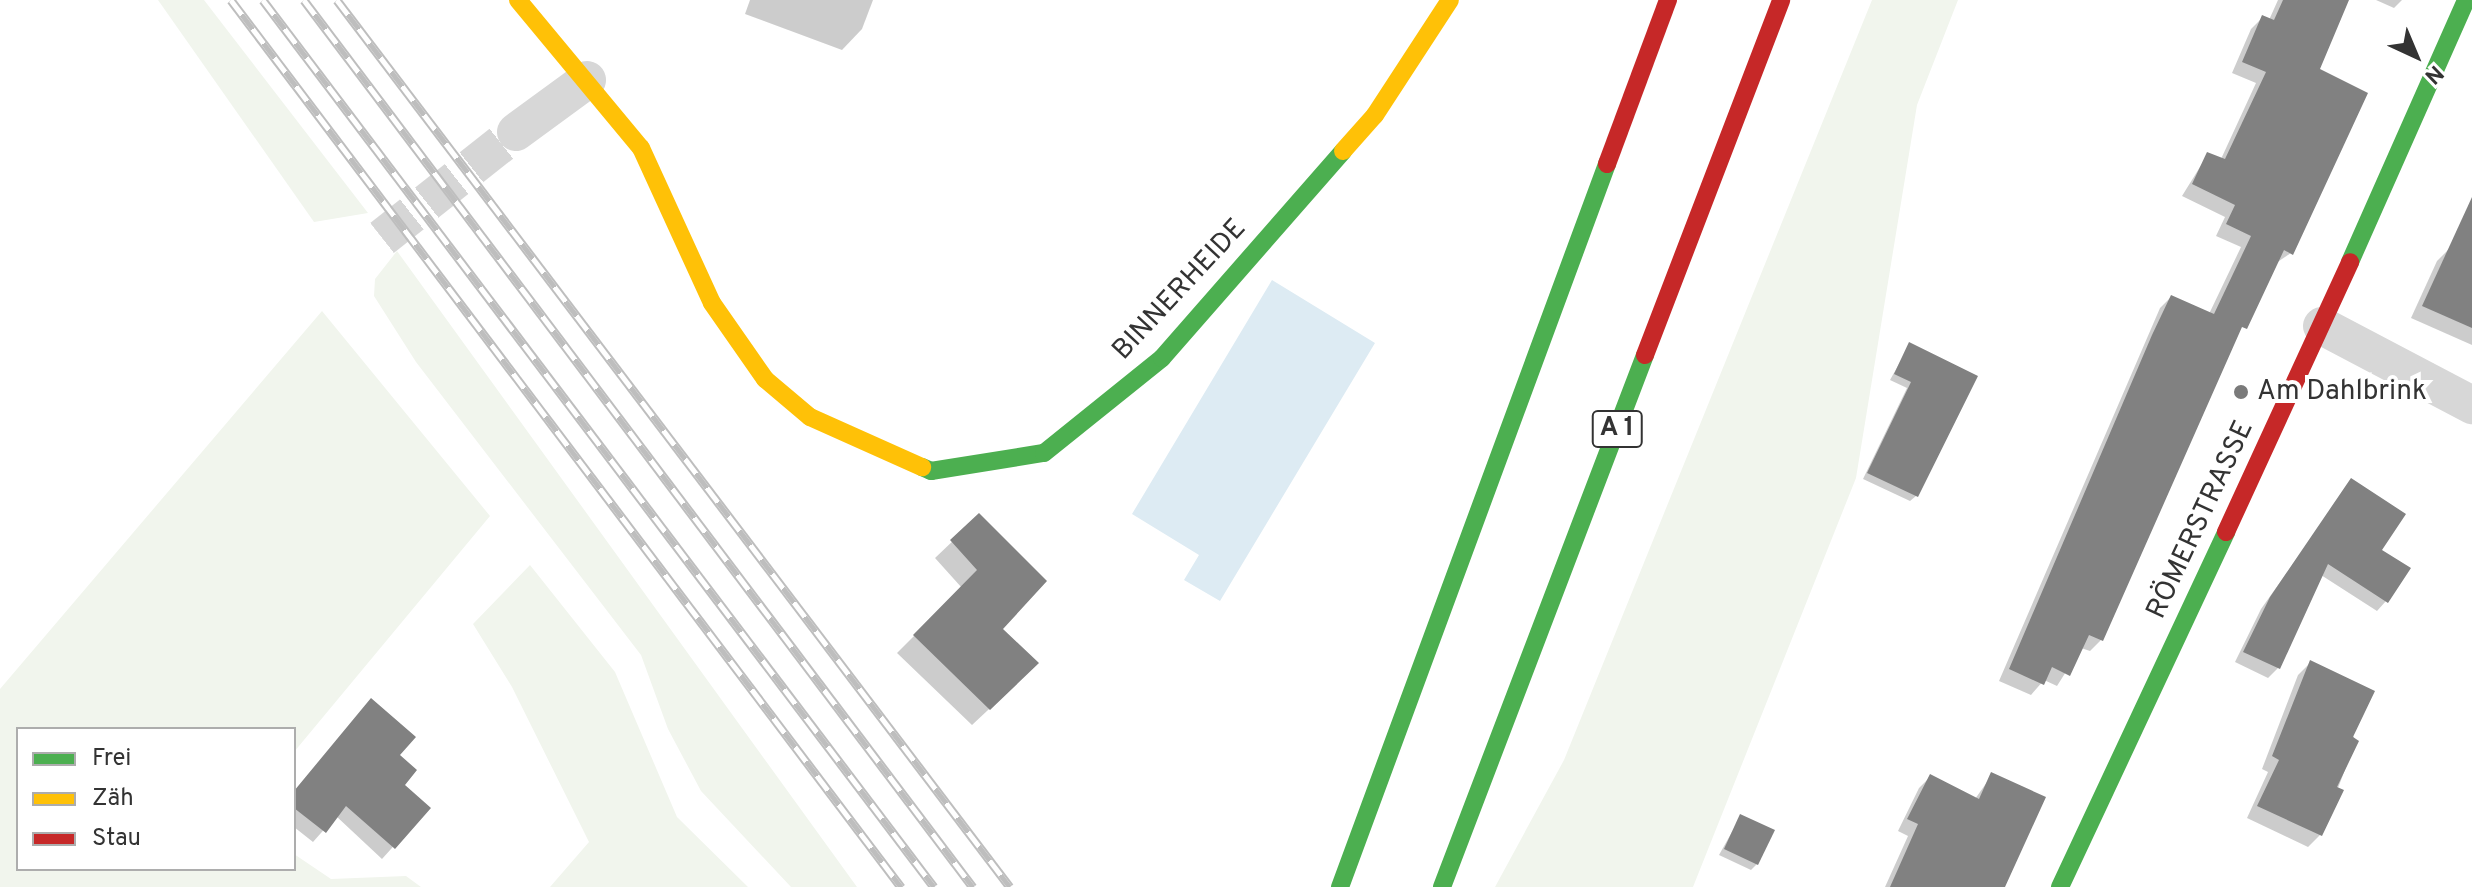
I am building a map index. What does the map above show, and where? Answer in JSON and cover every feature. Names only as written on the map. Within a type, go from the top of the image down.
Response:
[{"type":"main road","name":"BINNERHEIDE","points":[[518,0],[641,148],[712,303],[765,379],[810,417],[931,471],[1044,453],[1162,358],[1375,115],[1450,0]]},
{"type":"main road","points":[[1340,887],[1668,0]]},
{"type":"main road","name":"A 1","points":[[1442,887],[1781,0]]},
{"type":"main road","name":"RÖMERSTRASSE","points":[[2060,887],[2322,326],[2466,0]]},
{"type":"street","points":[[516,132],[587,80]]},
{"type":"street","points":[[2322,326],[2472,405]]},
{"type":"shaded area","points":[[158,0],[204,0],[368,213],[314,222]]},
{"type":"shaded area","points":[[1872,0],[1958,0],[1917,105],[1856,478],[1693,887],[1495,887],[1564,760]]},
{"type":"shaded area","points":[[397,251],[857,887],[791,887],[701,791],[668,729],[641,655],[416,362],[374,296],[375,279]]},
{"type":"shaded area","points":[[1272,280],[1375,343],[1220,601],[1184,580],[1199,555],[1132,514]]},
{"type":"shaded area","points":[[322,311],[490,516],[296,750],[296,727],[16,727],[16,871],[296,871],[296,855],[331,879],[406,876],[421,887],[0,887],[0,689]]},
{"type":"shaded area","points":[[530,565],[615,672],[677,817],[748,887],[550,887],[589,842],[512,687],[473,624]]},
{"type":"building","points":[[2283,0],[2349,0],[2320,69],[2368,93],[2293,255],[2284,250],[2247,329],[2242,327],[2103,641],[2089,635],[2070,676],[2052,667],[2044,685],[2009,669],[2152,335],[2171,295],[2214,314],[2251,236],[2226,224],[2235,205],[2192,184],[2207,152],[2225,159],[2266,72],[2242,62],[2262,15],[2274,20]]},
{"type":"building","points":[[2472,197],[2472,328],[2422,306]]},
{"type":"building","points":[[1909,342],[1978,376],[1918,497],[1867,473],[1911,382],[1894,374]]},
{"type":"building","points":[[2351,478],[2406,514],[2382,550],[2411,568],[2388,603],[2328,564],[2280,669],[2243,652],[2270,597]]},
{"type":"building","points":[[979,513],[1047,581],[1003,629],[1039,663],[990,710],[913,635],[977,570],[950,540]]},
{"type":"building","points":[[2310,660],[2375,691],[2353,737],[2359,741],[2337,787],[2344,790],[2322,836],[2257,806],[2279,760],[2272,756]]},
{"type":"building","points":[[371,698],[416,737],[400,755],[417,770],[405,785],[431,808],[395,849],[346,806],[326,833],[296,810],[296,789]]},
{"type":"building","points":[[1991,772],[2046,797],[2005,887],[1890,887],[1918,824],[1907,819],[1930,774],[1979,799]]},
{"type":"building","points":[[1740,814],[1775,830],[1758,865],[1724,849]]},
{"type":"tunnel","points":[[382,238],[516,132]]},
{"type":"railway","points":[[231,0],[901,887]]},
{"type":"railway","points":[[263,0],[934,887]]},
{"type":"railway","points":[[304,0],[973,887]]},
{"type":"railway","points":[[337,0],[1010,887]]},
{"type":"traffic: fast","points":[[2350,262],[2466,0]]},
{"type":"traffic: fast","points":[[922,467],[931,471],[1044,453],[1162,358],[1343,151]]},
{"type":"traffic: fast","points":[[1340,887],[1607,164]]},
{"type":"traffic: fast","points":[[1442,887],[1645,355]]},
{"type":"traffic: fast","points":[[2060,887],[2226,532]]},
{"type":"traffic: slow","points":[[518,0],[641,148],[712,303],[765,379],[810,417],[922,467]]},
{"type":"traffic: slow","points":[[1343,151],[1375,115],[1450,0]]},
{"type":"traffic: jam","points":[[1607,164],[1668,0]]},
{"type":"traffic: jam","points":[[1645,355],[1781,0]]},
{"type":"traffic: jam","points":[[2226,532],[2350,262]]},
{"type":"place","name":"Am Dahlbrink","points":[[2241,392]]}]
